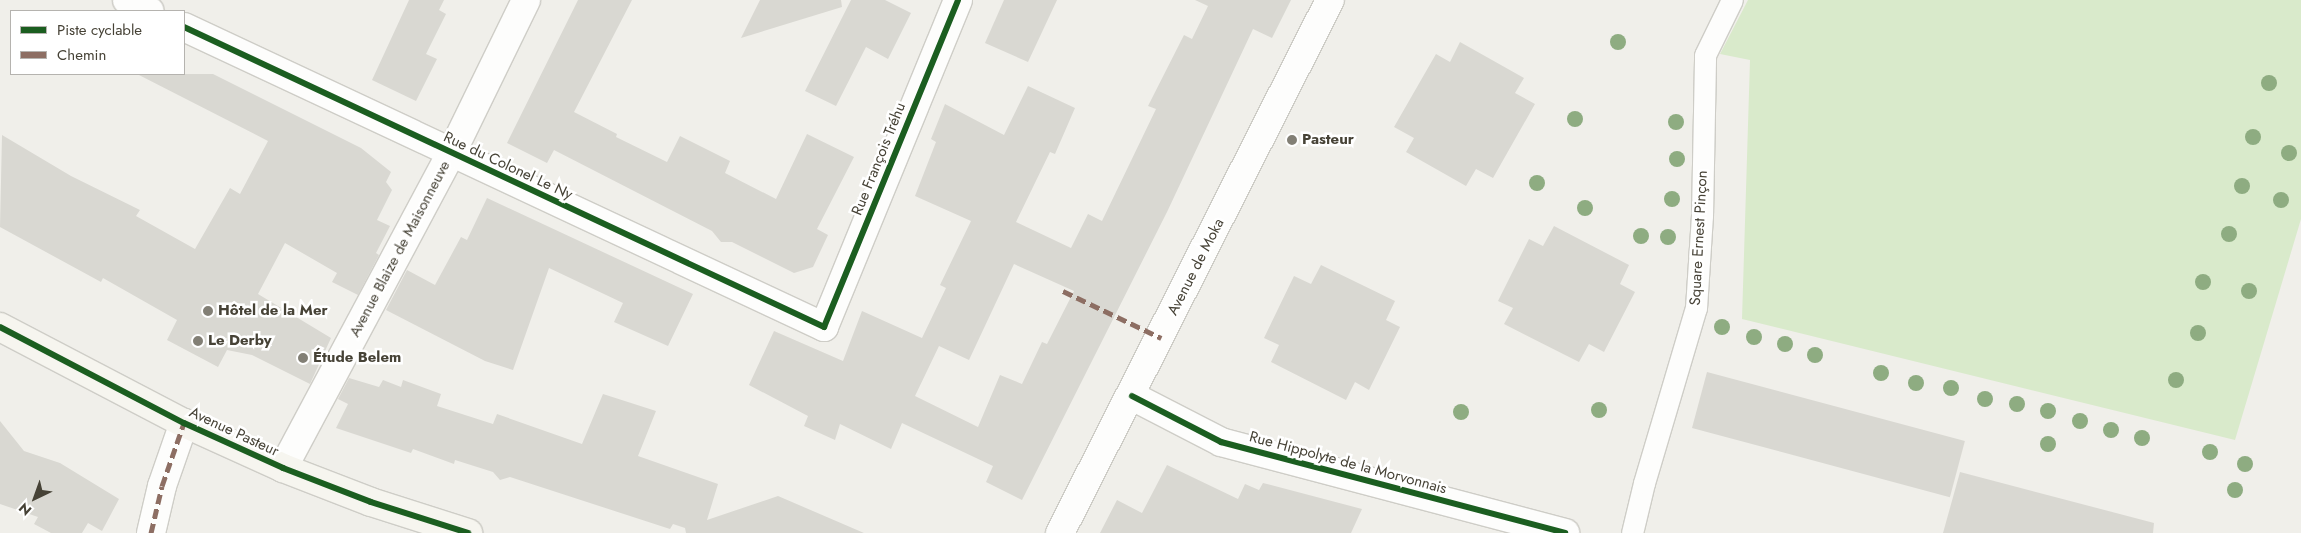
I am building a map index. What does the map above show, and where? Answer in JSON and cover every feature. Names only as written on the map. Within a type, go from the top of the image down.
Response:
[{"type":"main road","name":"Avenue Pasteur","points":[[0,328],[184,423],[283,468],[371,502],[468,533]]},
{"type":"street","points":[[127,0],[148,10]]},
{"type":"street","name":"Avenue Blaize de Maisonneuve","points":[[283,468],[451,154],[526,0]]},
{"type":"street","name":"Rue François Tréhu","points":[[824,326],[958,0]]},
{"type":"street","name":"Avenue de Moka","points":[[1060,533],[1132,396],[1330,0]]},
{"type":"street","name":"Rue du Colonel Le Ny","points":[[185,27],[451,154],[824,326]]},
{"type":"street","name":"Rue Hippolyte de la Morvonnais","points":[[1132,396],[1221,442],[1565,533]]},
{"type":"street","points":[[151,533],[162,486],[184,423]]},
{"type":"lane","name":"Square Ernest Pinçon","points":[[1632,533],[1644,483],[1696,308],[1702,216],[1706,55],[1732,0]]},
{"type":"green space","points":[[1748,0],[2301,0],[2301,219],[2235,440],[1742,319],[1750,60],[1720,54]]},
{"type":"building","points":[[409,0],[444,0],[439,10],[446,14],[426,54],[437,59],[416,101],[372,80]]},
{"type":"building","points":[[578,0],[632,0],[574,112],[617,134],[616,137],[667,162],[680,136],[730,161],[725,173],[776,199],[807,134],[854,157],[817,229],[828,235],[813,267],[794,273],[732,242],[721,242],[712,231],[554,150],[547,163],[507,143]]},
{"type":"building","points":[[760,0],[841,0],[842,7],[741,38]]},
{"type":"building","points":[[851,0],[885,0],[911,13],[888,59],[866,47],[836,106],[805,91]]},
{"type":"building","points":[[1004,0],[1057,0],[1028,62],[985,43]]},
{"type":"building","points":[[1195,0],[1291,0],[1272,38],[1253,29],[1167,212],[1022,500],[986,482],[993,466],[902,423],[891,449],[840,424],[835,440],[804,426],[808,416],[749,385],[774,331],[843,361],[862,311],[922,338],[946,288],[940,285],[971,221],[915,196],[936,142],[931,139],[945,104],[1004,135],[1028,86],[1075,108],[1055,154],[1050,152],[1016,222],[1071,248],[1088,214],[1102,221],[1156,109],[1148,106],[1184,35],[1192,39],[1208,6]],"holes":[[[1014,264],[1074,291],[1047,344],[1042,342],[1022,384],[1000,375],[978,427],[915,396],[939,346],[969,360]]]},
{"type":"building","points":[[1460,42],[1524,78],[1515,93],[1535,104],[1493,178],[1476,169],[1466,186],[1406,152],[1414,138],[1394,127],[1436,54],[1450,62]]},
{"type":"building","points":[[213,74],[361,148],[391,172],[386,182],[392,190],[377,220],[390,226],[376,253],[379,255],[358,295],[332,282],[337,273],[285,243],[258,294],[331,338],[310,384],[252,355],[227,350],[218,367],[167,340],[177,320],[103,278],[101,282],[0,227],[2,135],[71,176],[140,210],[136,216],[195,249],[230,188],[240,194],[268,141],[139,75]]},
{"type":"building","points":[[487,198],[693,294],[668,346],[614,322],[623,303],[549,268],[513,370],[485,361],[386,310],[407,270],[435,285],[461,237],[467,240]]},
{"type":"building","points":[[1554,226],[1629,265],[1620,284],[1635,292],[1604,352],[1589,344],[1579,362],[1504,324],[1513,308],[1498,301],[1529,239],[1543,246]]},
{"type":"building","points":[[1321,265],[1395,301],[1386,320],[1400,327],[1369,390],[1355,382],[1346,400],[1271,362],[1279,345],[1264,338],[1294,276],[1311,284]]},
{"type":"building","points":[[1707,372],[1965,441],[1950,497],[1692,428]]},
{"type":"building","points":[[349,378],[379,387],[383,380],[401,387],[403,380],[441,394],[437,406],[493,424],[497,414],[582,444],[603,394],[656,411],[638,456],[718,484],[707,520],[778,496],[864,533],[686,533],[685,528],[673,524],[670,529],[510,477],[500,480],[493,472],[455,460],[454,464],[413,449],[411,453],[336,428],[348,404],[338,399]]},
{"type":"building","points":[[0,421],[24,451],[60,463],[119,499],[102,531],[88,523],[82,533],[51,533],[34,524],[38,517],[0,504]]},
{"type":"building","points":[[1167,465],[1238,499],[1245,484],[1259,490],[1263,483],[1362,509],[1351,533],[1100,533],[1117,500],[1142,513]]},
{"type":"building","points":[[1960,472],[2154,523],[2153,533],[1943,533]]},
{"type":"marked path","points":[[1063,291],[1161,338]]},
{"type":"marked path","points":[[151,533],[162,486],[184,423]]},
{"type":"cycle path","points":[[185,27],[824,327],[958,0]]},
{"type":"cycle path","points":[[0,327],[184,423],[283,468],[371,502],[468,533]]},
{"type":"cycle path","points":[[1132,396],[1221,442],[1565,533]]},
{"type":"place","name":"Pasteur","points":[[1292,140]]},
{"type":"place","name":"Hôtel de la Mer","points":[[208,311]]},
{"type":"place","name":"Le Derby","points":[[198,341]]},
{"type":"place","name":"Étude Belem","points":[[303,358]]}]
